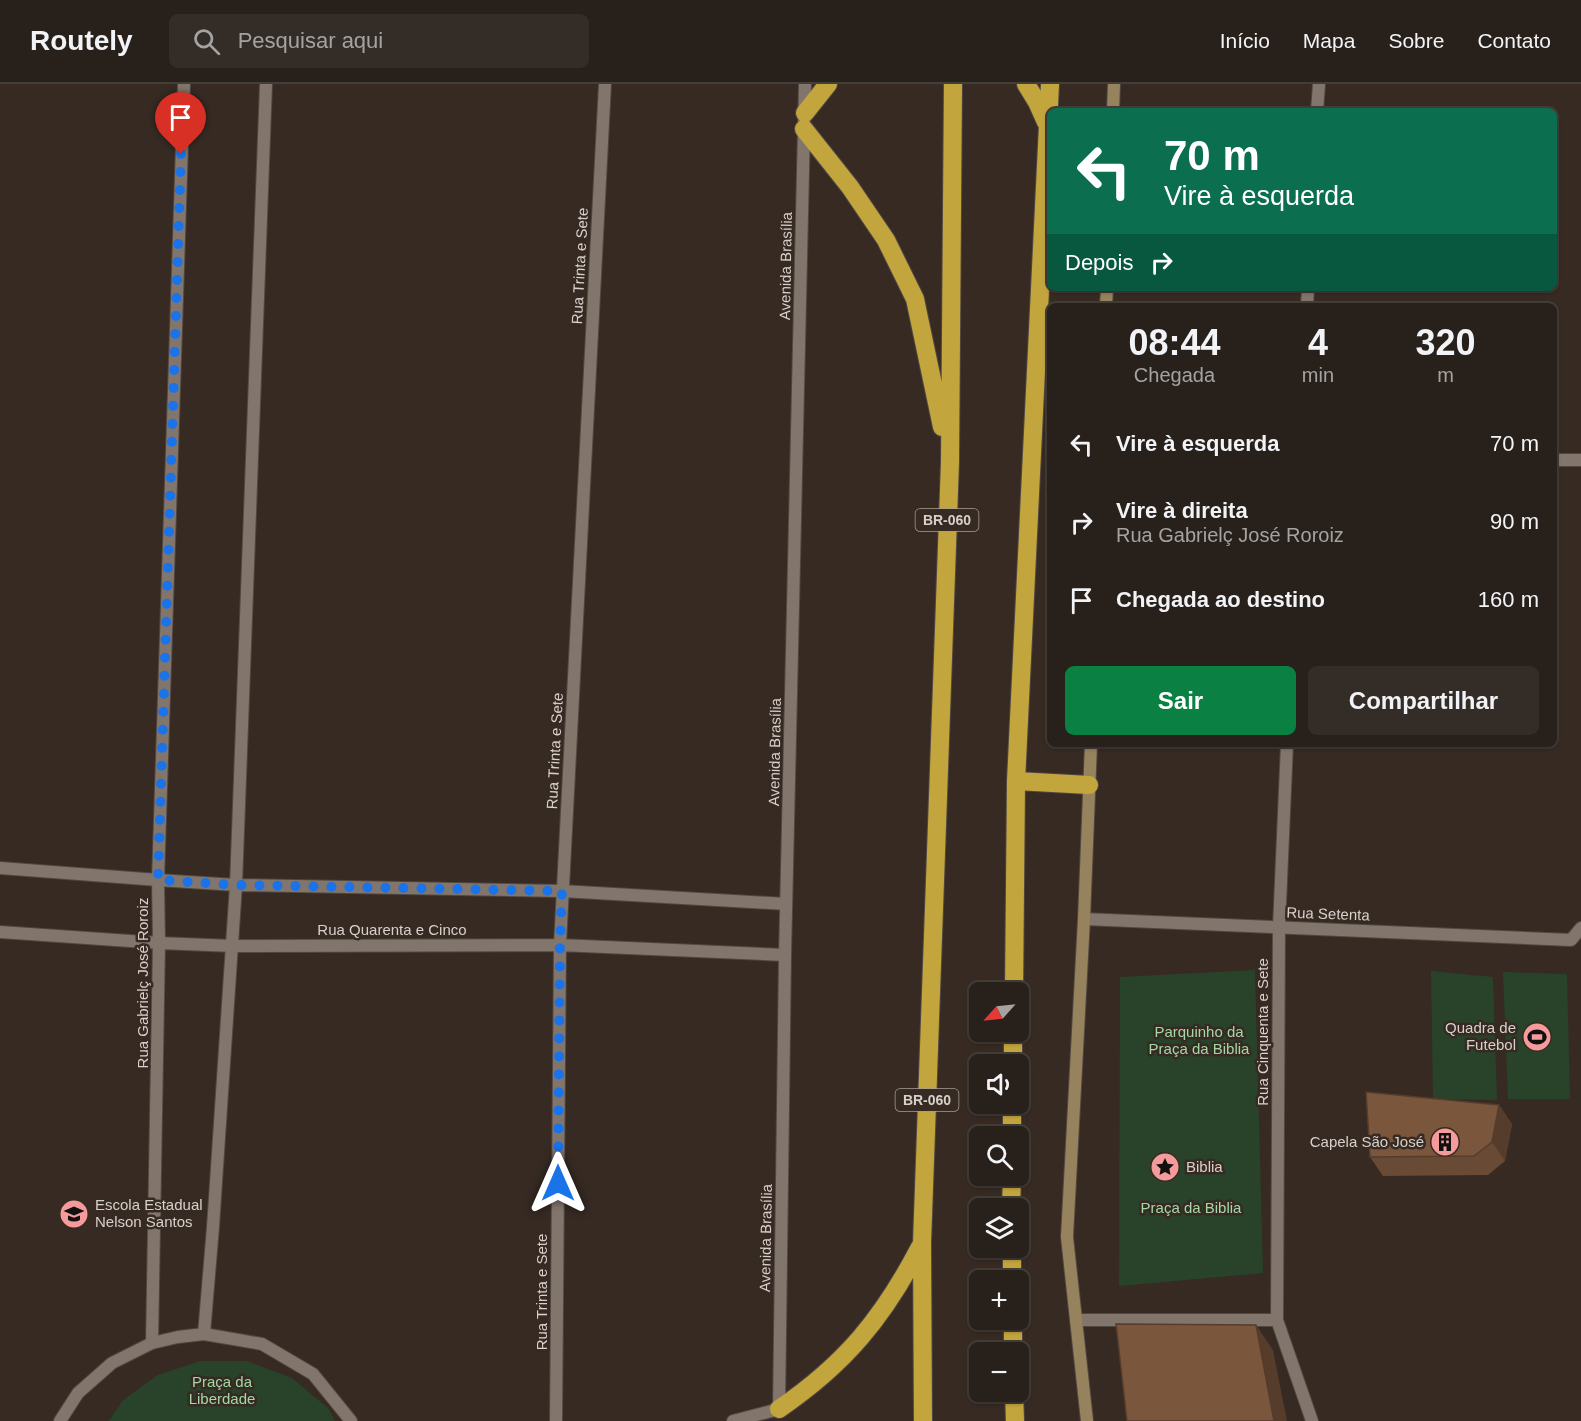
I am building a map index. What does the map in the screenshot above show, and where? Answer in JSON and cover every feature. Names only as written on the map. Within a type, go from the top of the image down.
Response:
[{"type":"highway","points":[[828,84],[805,121],[886,240],[915,299],[950,462]]},
{"type":"highway","name":"BR-060","points":[[923,1421],[922,1243],[950,462],[953,84]]},
{"type":"highway","points":[[1026,84],[1047,124]]},
{"type":"highway","points":[[1049,108],[1050,84]]},
{"type":"highway","points":[[1014,982],[1016,781],[1043,341],[1047,169]]},
{"type":"highway","points":[[1016,781],[1089,785]]},
{"type":"highway","points":[[780,1415],[835,1366],[860,1340],[894,1293],[922,1243]]},
{"type":"highway","points":[[1014,1402],[1014,1421]]},
{"type":"main road","points":[[1113,108],[1114,84]]},
{"type":"main road","points":[[1087,1421],[1067,1237],[1091,747]]},
{"type":"street","name":"Rua Gabrielç José Roroiz","points":[[152,1343],[159,943],[158,880],[184,84]]},
{"type":"street","points":[[204,1334],[233,946],[266,84]]},
{"type":"street","name":"Rua Trinta e Sete","points":[[556,1421],[560,945],[605,84]]},
{"type":"street","name":"Avenida Brasília","points":[[780,1415],[785,955],[805,84]]},
{"type":"street","points":[[1317,108],[1319,84]]},
{"type":"street","points":[[1557,460],[1581,460]]},
{"type":"street","name":"Rua Cinquenta e Sete","points":[[1287,747],[1279,927],[1277,1320],[1312,1421]]},
{"type":"street","points":[[0,868],[236,885],[562,891],[786,904]]},
{"type":"street","name":"Rua Setenta","points":[[1084,919],[1571,939],[1581,928]]},
{"type":"street","name":"Rua Quarenta e Cinco","points":[[0,932],[233,946],[560,945],[785,955]]},
{"type":"street","points":[[1076,1320],[1277,1320]]},
{"type":"street","points":[[60,1421],[78,1393],[112,1363],[152,1343],[204,1334],[262,1344],[313,1374],[351,1421]]},
{"type":"street","points":[[733,1421],[780,1415]]},
{"type":"green space","name":"Praça da Biblia","points":[[1255,970],[1263,1273],[1119,1286],[1120,977]]},
{"type":"green space","points":[[1431,971],[1493,977],[1497,1100],[1433,1099]]},
{"type":"green space","name":"Quadra de Futebol","points":[[1503,972],[1567,974],[1570,1099],[1508,1099]]},
{"type":"green space","name":"Praça da Liberdade","points":[[200,1361],[247,1361],[292,1378],[328,1408],[335,1421],[109,1421],[123,1400],[158,1375]]},
{"type":"building","points":[[1366,1092],[1499,1105],[1492,1142],[1474,1156],[1370,1157]]},
{"type":"building","points":[[1116,1324],[1256,1325],[1274,1421],[1127,1421]]},
{"type":"place","name":"Quadra de Futebol","points":[[1537,1037]]},
{"type":"place","name":"Capela São José","points":[[1445,1142]]},
{"type":"place","name":"Biblia","points":[[1165,1167]]},
{"type":"place","name":"Escola Estadual Nelson Santos","points":[[74,1214]]},
{"type":"route","points":[[181,154],[158,880],[236,885],[562,891],[558,1183]]},
{"type":"park label","name":"Parquinho da Praça da Biblia","points":[[1199,1040]]}]
